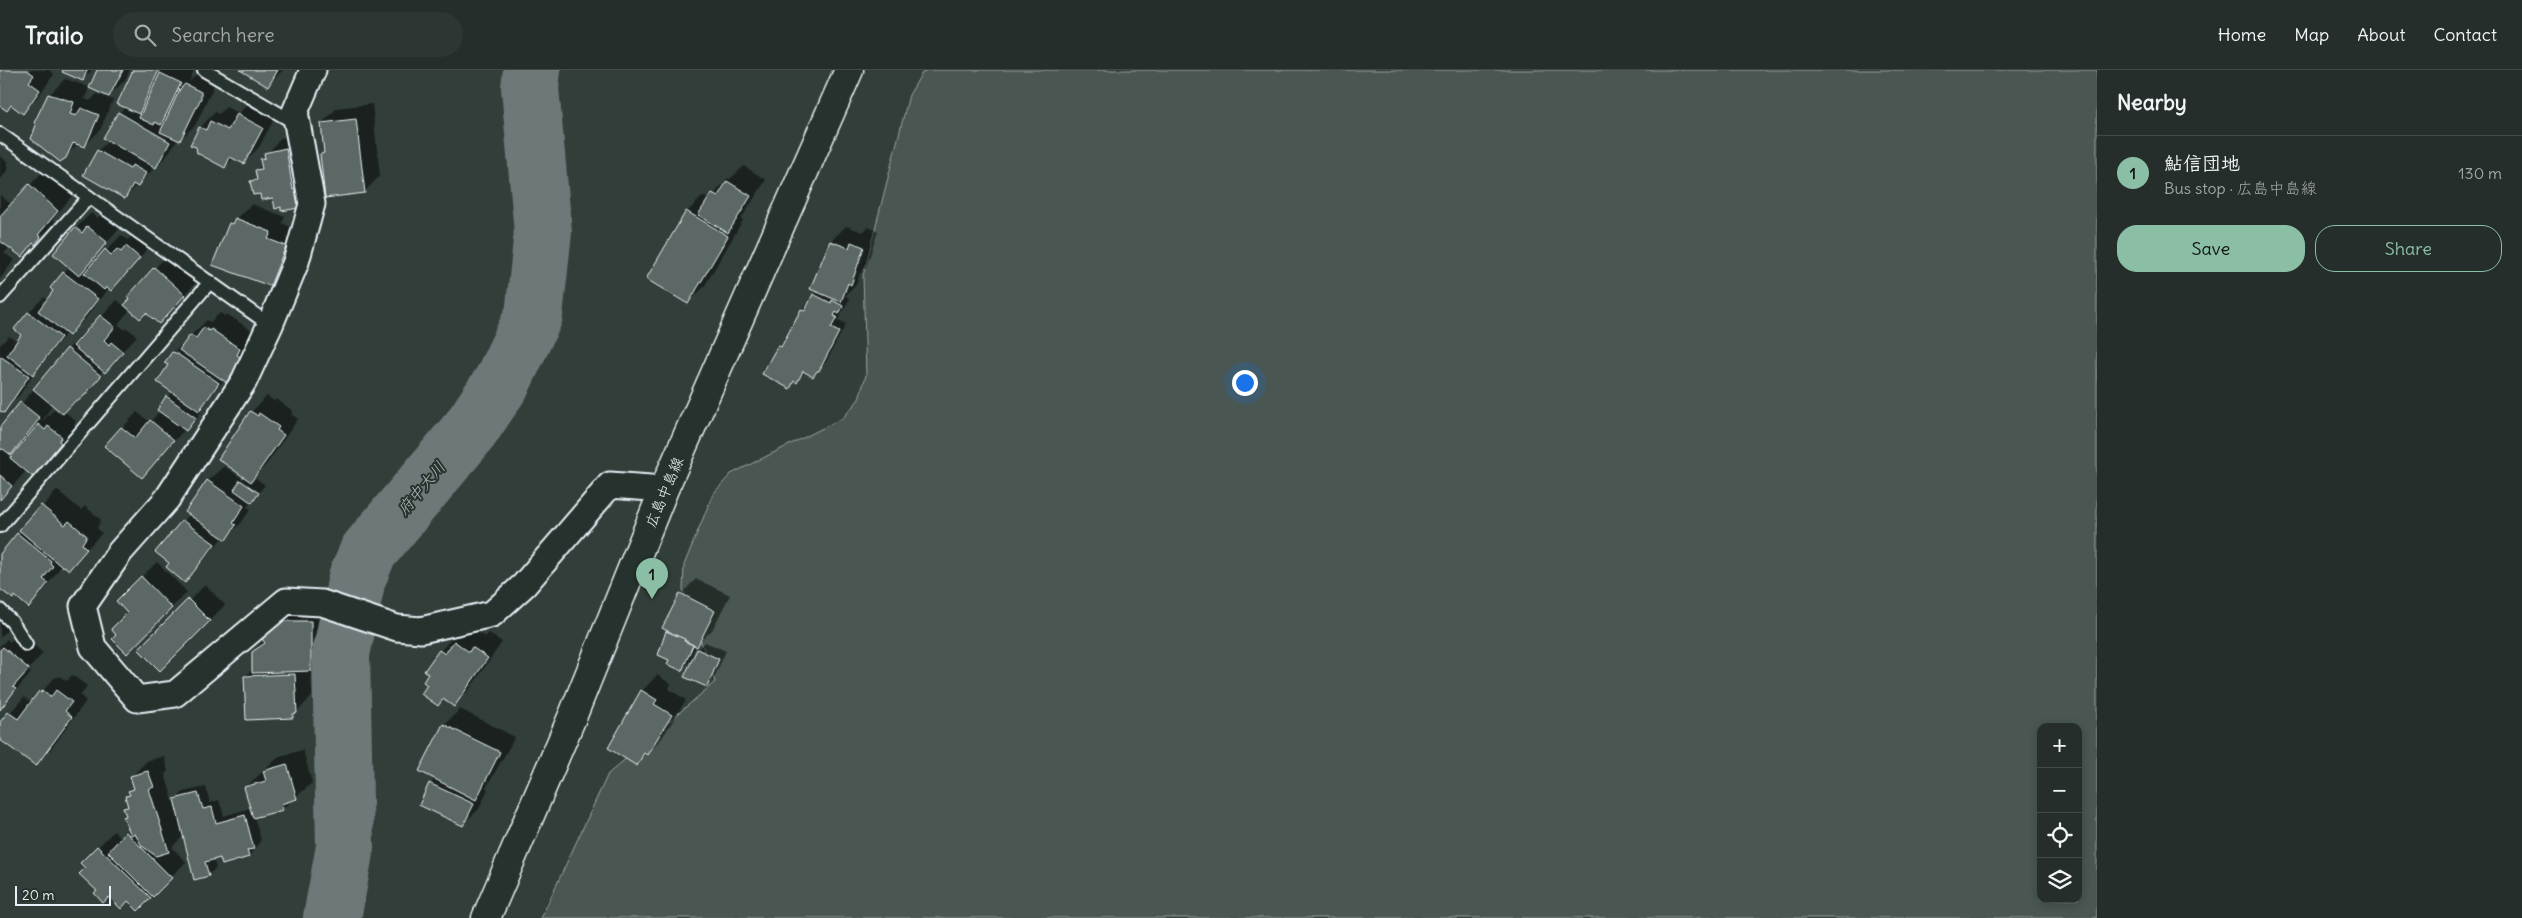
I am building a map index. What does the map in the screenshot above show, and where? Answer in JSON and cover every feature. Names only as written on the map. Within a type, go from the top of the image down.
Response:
[{"type":"main road","name":"広島中島線","points":[[486,918],[576,706],[664,489],[849,70]]},
{"type":"street","points":[[313,70],[295,112],[312,204],[296,262],[244,381],[167,499],[120,552],[83,606],[93,647],[137,699],[175,694],[286,601],[322,603],[397,628],[422,630],[492,614],[524,585],[610,484],[664,489]]},
{"type":"lane","points":[[204,70],[297,124]]},
{"type":"lane","points":[[0,134],[270,325]]},
{"type":"lane","points":[[0,297],[89,197]]},
{"type":"lane","points":[[0,526],[210,282]]},
{"type":"lane","points":[[0,610],[12,622],[26,644]]},
{"type":"shaded area","points":[[927,70],[2097,70],[2097,918],[541,918],[608,774],[715,682],[683,590],[684,565],[713,494],[731,474],[843,418],[859,399],[866,375],[863,276],[909,95],[922,73]]},
{"type":"building","points":[[0,70],[27,70],[34,75],[29,82],[40,90],[23,114],[11,105],[7,111],[0,106]]},
{"type":"building","points":[[63,70],[87,70],[83,81],[62,72]]},
{"type":"building","points":[[97,70],[123,70],[109,97],[89,88]]},
{"type":"building","points":[[133,70],[159,70],[139,114],[117,104]]},
{"type":"building","points":[[240,70],[278,70],[268,87]]},
{"type":"building","points":[[160,73],[181,83],[161,125],[155,122],[154,125],[139,118]]},
{"type":"building","points":[[185,84],[201,92],[201,98],[180,141],[160,132],[180,89]]},
{"type":"building","points":[[48,94],[74,102],[70,114],[76,116],[81,108],[99,115],[85,147],[73,143],[66,158],[60,162],[31,139],[36,125],[34,123]]},
{"type":"building","points":[[118,112],[170,142],[156,168],[103,138]]},
{"type":"building","points":[[237,114],[263,128],[244,164],[230,157],[225,168],[197,153],[196,147],[190,145],[199,127],[206,130],[210,121],[228,130]]},
{"type":"building","points":[[356,119],[365,193],[325,198],[320,154],[324,153],[321,123]]},
{"type":"building","points":[[286,148],[293,190],[295,189],[299,208],[281,211],[281,207],[275,209],[273,198],[261,200],[260,194],[253,195],[250,181],[257,180],[255,170],[262,169],[260,159],[265,158],[264,153]]},
{"type":"building","points":[[97,150],[130,169],[132,165],[146,173],[138,187],[133,184],[125,199],[83,175]]},
{"type":"building","points":[[727,181],[751,196],[728,233],[698,215],[712,193],[718,196]]},
{"type":"building","points":[[29,184],[58,211],[38,235],[41,237],[35,245],[33,243],[22,257],[0,241],[0,216]]},
{"type":"building","points":[[686,211],[728,236],[688,304],[646,279]]},
{"type":"building","points":[[235,218],[271,232],[268,239],[286,246],[270,286],[212,265],[229,223],[232,224]]},
{"type":"building","points":[[87,226],[107,242],[79,276],[53,254],[75,227],[82,233]]},
{"type":"building","points":[[830,241],[849,248],[851,242],[864,247],[851,285],[848,283],[841,302],[810,289]]},
{"type":"building","points":[[126,246],[140,258],[111,291],[106,287],[104,290],[84,273],[105,249],[111,255],[117,249],[121,252]]},
{"type":"building","points":[[154,267],[185,295],[159,324],[146,313],[140,319],[124,305],[130,299],[127,297]]},
{"type":"building","points":[[63,272],[98,299],[69,336],[38,311],[53,291],[50,288]]},
{"type":"building","points":[[813,294],[831,303],[832,300],[843,306],[839,314],[836,312],[834,316],[837,317],[831,328],[839,332],[819,371],[813,377],[803,371],[797,383],[794,381],[790,389],[762,374],[778,345],[781,347],[801,309],[805,311]]},
{"type":"building","points":[[28,312],[61,337],[33,375],[7,355],[21,335],[14,329]]},
{"type":"building","points":[[100,315],[115,327],[104,340],[109,345],[111,342],[123,352],[105,373],[73,346]]},
{"type":"building","points":[[204,327],[209,331],[211,329],[240,349],[237,355],[247,361],[230,385],[179,350],[190,335],[196,338]]},
{"type":"building","points":[[67,348],[101,376],[84,396],[78,401],[76,400],[63,414],[33,389]]},
{"type":"building","points":[[172,352],[219,383],[199,411],[157,382],[168,365],[164,363]]},
{"type":"building","points":[[0,356],[29,376],[4,413],[0,411]]},
{"type":"building","points":[[166,396],[196,418],[186,431],[157,410]]},
{"type":"building","points":[[20,402],[40,418],[11,455],[3,449],[0,450],[0,427]]},
{"type":"building","points":[[250,411],[258,416],[259,413],[279,427],[277,430],[284,435],[251,482],[218,459]]},
{"type":"building","points":[[150,420],[174,440],[142,478],[104,446],[121,427],[135,438]]},
{"type":"building","points":[[38,424],[45,430],[48,426],[62,437],[59,441],[61,443],[33,477],[10,458]]},
{"type":"building","points":[[0,475],[12,486],[0,500]]},
{"type":"building","points":[[207,480],[244,506],[233,523],[236,525],[226,540],[185,512]]},
{"type":"building","points":[[240,480],[259,493],[252,503],[234,490]]},
{"type":"building","points":[[41,505],[65,525],[69,521],[87,536],[82,544],[87,549],[69,570],[64,566],[62,567],[19,530]]},
{"type":"building","points":[[182,520],[215,544],[185,583],[166,567],[169,563],[155,552]]},
{"type":"building","points":[[17,533],[51,561],[50,563],[53,566],[43,579],[48,583],[29,608],[15,596],[13,599],[0,589],[0,554]]},
{"type":"building","points":[[141,576],[172,608],[127,654],[112,639],[116,635],[111,629],[127,613],[116,601]]},
{"type":"building","points":[[680,593],[715,611],[697,647],[662,628]]},
{"type":"building","points":[[188,599],[210,621],[160,671],[138,649]]},
{"type":"building","points":[[278,621],[311,621],[311,671],[252,673],[252,652],[265,643],[262,639]]},
{"type":"building","points":[[666,631],[685,639],[684,641],[693,645],[682,671],[667,664],[669,660],[658,655]]},
{"type":"building","points":[[454,641],[469,652],[472,647],[488,658],[454,707],[443,699],[438,706],[421,694],[427,685],[423,682],[428,674],[424,671],[439,650],[445,654]]},
{"type":"building","points":[[3,647],[29,669],[13,687],[16,689],[0,710],[0,650]]},
{"type":"building","points":[[697,649],[719,659],[707,687],[684,677]]},
{"type":"building","points":[[295,674],[297,713],[293,714],[293,718],[246,720],[244,676]]},
{"type":"building","points":[[43,690],[51,697],[56,690],[72,702],[65,711],[72,717],[36,766],[0,740],[0,722],[8,712],[18,719],[39,691],[41,693]]},
{"type":"building","points":[[641,690],[657,700],[654,704],[672,715],[647,755],[644,753],[637,766],[608,748]]},
{"type":"building","points":[[443,724],[500,752],[476,800],[419,771]]},
{"type":"building","points":[[287,764],[297,799],[281,804],[283,810],[253,818],[244,787],[266,781],[263,771]]},
{"type":"building","points":[[148,771],[154,787],[149,789],[169,852],[156,856],[142,846],[135,834],[131,835],[123,817],[126,816],[123,808],[128,807],[125,796],[130,795],[128,791],[134,789],[130,776]]},
{"type":"building","points":[[429,783],[474,804],[463,826],[419,805]]},
{"type":"building","points":[[198,793],[203,809],[212,807],[216,823],[245,815],[254,849],[247,850],[249,857],[222,865],[220,858],[205,862],[209,876],[194,880],[174,799]]},
{"type":"building","points":[[126,832],[172,878],[153,897],[108,852]]},
{"type":"building","points":[[97,846],[151,898],[138,911],[128,901],[121,909],[109,897],[103,903],[94,893],[97,891],[79,874],[85,868],[80,863]]},
{"type":"waterway","name":"府中大川","points":[[332,918],[345,847],[341,654],[357,578],[368,552],[470,430],[502,382],[534,315],[543,232],[530,88],[532,70]]},
{"type":"place","name":"鮎信団地","points":[[652,599]]}]
